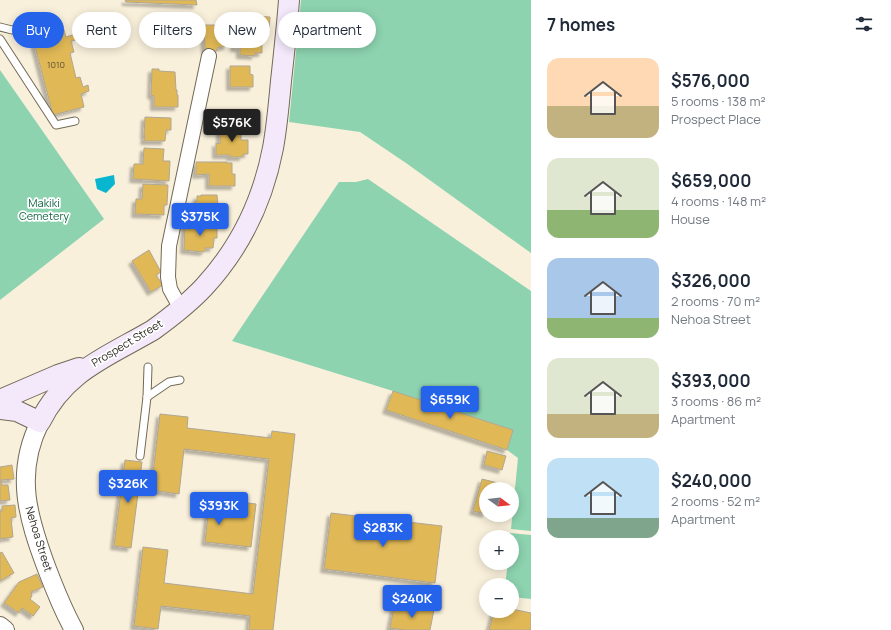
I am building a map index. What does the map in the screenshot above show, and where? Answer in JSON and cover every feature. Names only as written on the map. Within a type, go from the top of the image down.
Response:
[{"type":"main road","name":"Prospect Street","points":[[40,422],[54,398],[65,385],[91,364],[153,330],[181,309],[203,287],[230,255],[250,218],[270,165],[275,134],[289,0]]},
{"type":"main road","points":[[0,400],[58,375],[91,364]]},
{"type":"main road","points":[[0,410],[17,411],[40,422]]},
{"type":"street","points":[[181,309],[170,289],[168,277],[169,246],[209,56]]},
{"type":"street","name":"Nehoa Street","points":[[40,422],[31,443],[28,459],[26,480],[28,507],[35,537],[64,612],[74,630]]},
{"type":"street","points":[[59,630],[64,612]]},
{"type":"street","points":[[0,626],[5,630]]},
{"type":"lane","points":[[0,27],[12,30]]},
{"type":"lane","points":[[0,39],[56,125],[75,121]]},
{"type":"lane","points":[[140,456],[147,397],[148,367]]},
{"type":"lane","points":[[147,397],[169,382],[180,380]]},
{"type":"green space","points":[[301,0],[531,0],[531,253],[406,163],[360,132],[289,122],[296,48],[376,48],[376,12],[300,12]]},
{"type":"green space","name":"Makiki Cemetery","points":[[0,70],[104,219],[0,300]]},
{"type":"green space","points":[[368,179],[531,291],[531,531],[511,529],[512,522],[519,522],[519,482],[516,482],[518,458],[507,450],[513,430],[232,341],[339,182],[356,182]]},
{"type":"green space","points":[[519,534],[531,535],[531,599],[519,598],[519,578],[506,578],[507,570],[519,570]]},
{"type":"water","points":[[114,175],[115,184],[106,193],[97,189],[95,179]]},
{"type":"building","points":[[125,0],[196,0],[197,5],[126,2]]},
{"type":"building","points":[[206,25],[214,25],[214,48],[217,48],[217,51],[205,51]]},
{"type":"building","points":[[64,30],[66,37],[72,35],[71,41],[74,52],[70,53],[76,78],[80,77],[83,87],[88,85],[89,91],[81,94],[84,107],[53,115],[35,48],[64,48]]},
{"type":"building","points":[[240,48],[262,48],[262,53],[255,53],[255,56],[240,55]]},
{"type":"building","points":[[230,66],[250,66],[250,74],[253,75],[253,87],[230,87]]},
{"type":"building","points":[[152,69],[175,72],[178,107],[154,107],[154,96],[151,95]]},
{"type":"building","points":[[145,117],[171,118],[171,130],[166,130],[165,141],[144,141]]},
{"type":"building","points":[[241,128],[241,140],[248,140],[248,154],[243,154],[243,157],[216,155],[216,143],[220,144],[220,129]]},
{"type":"building","points":[[144,148],[164,149],[163,161],[170,161],[169,181],[133,179],[134,164],[143,164]]},
{"type":"building","points":[[196,162],[232,163],[232,174],[235,174],[235,186],[209,186],[209,174],[196,175]]},
{"type":"building","points":[[143,184],[168,185],[167,205],[164,205],[164,215],[135,214],[136,199],[142,199]]},
{"type":"building","points":[[217,195],[218,205],[222,205],[222,218],[198,218],[198,212],[195,212],[195,201],[197,201],[197,196]]},
{"type":"building","points":[[185,223],[217,225],[217,238],[214,238],[213,248],[205,248],[206,250],[203,252],[184,250]]},
{"type":"building","points":[[149,250],[161,272],[156,275],[163,285],[151,292],[132,261]]},
{"type":"building","points":[[393,391],[513,430],[507,450],[386,410]]},
{"type":"building","points":[[160,414],[188,417],[187,428],[271,438],[272,431],[295,434],[273,630],[249,630],[250,616],[161,606],[158,629],[134,626],[143,547],[168,550],[164,583],[253,594],[269,459],[184,449],[179,494],[151,490]]},
{"type":"building","points":[[487,451],[506,456],[502,470],[484,465]]},
{"type":"building","points":[[125,460],[142,462],[131,548],[114,546]]},
{"type":"building","points":[[12,465],[14,479],[1,480],[2,485],[8,485],[10,500],[0,501],[0,467]]},
{"type":"building","points":[[482,479],[494,482],[481,482]]},
{"type":"building","points":[[479,490],[479,512],[473,511]]},
{"type":"building","points":[[210,498],[256,504],[251,547],[205,542]]},
{"type":"building","points":[[15,505],[16,517],[11,518],[13,537],[0,539],[0,511],[2,511],[2,506]]},
{"type":"building","points":[[331,513],[442,526],[435,583],[324,569]]},
{"type":"building","points":[[2,552],[14,573],[0,581],[0,553]]},
{"type":"building","points":[[37,574],[43,587],[31,592],[32,596],[30,599],[40,607],[33,616],[22,608],[19,613],[4,603],[19,582]]},
{"type":"building","points":[[409,605],[434,610],[430,630],[404,630],[390,628],[394,607],[409,609]]},
{"type":"building","points":[[519,610],[531,613],[531,630],[489,630],[492,618],[519,618]]}]
